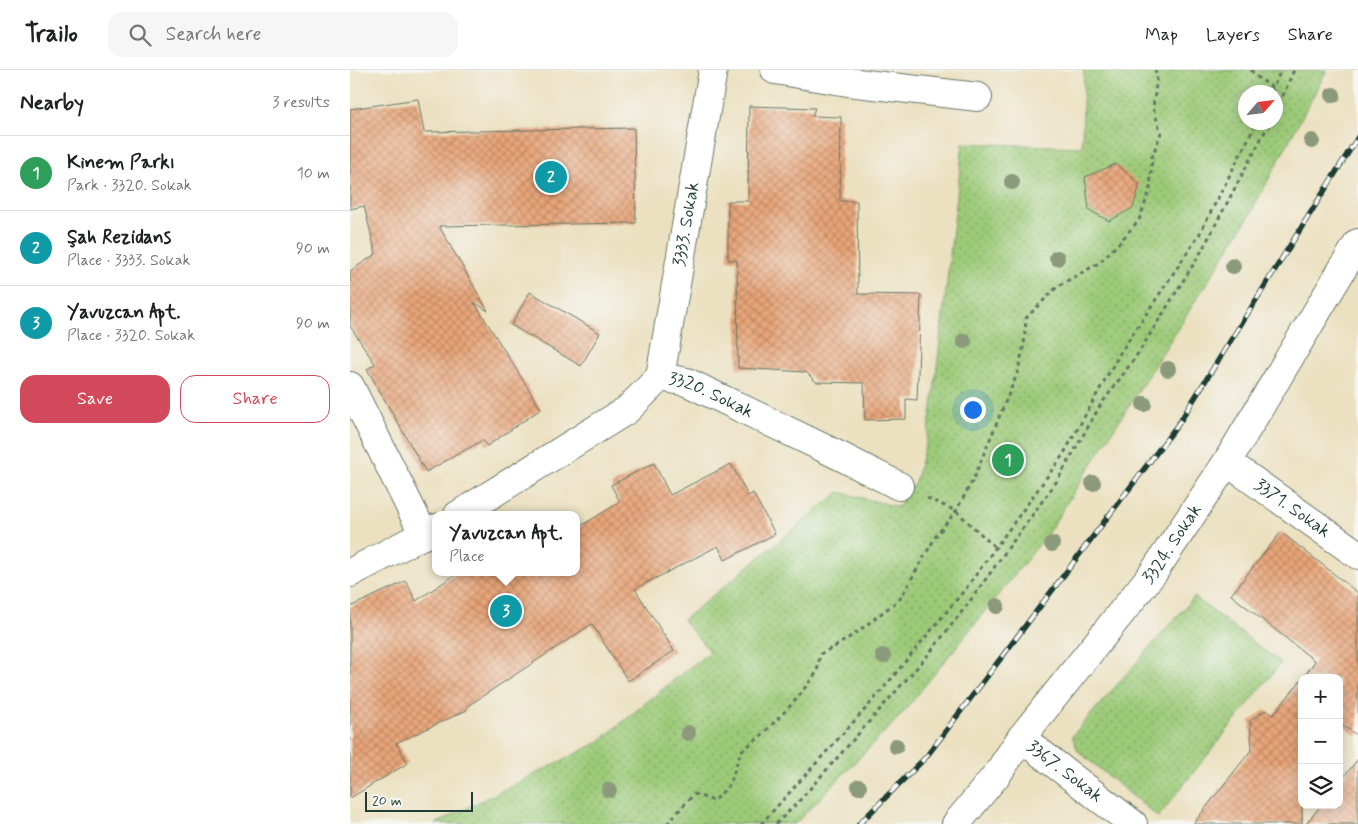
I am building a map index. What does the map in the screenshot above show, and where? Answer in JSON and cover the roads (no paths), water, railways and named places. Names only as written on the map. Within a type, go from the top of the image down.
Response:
[{"type":"street","name":"3333. Sokak","points":[[660,377],[713,70]]},
{"type":"street","points":[[776,70],[848,82],[978,97]]},
{"type":"street","name":"3324. Sokak","points":[[956,824],[998,772],[1021,738],[1153,572],[1228,462],[1358,243]]},
{"type":"street","name":"3320. Sokak","points":[[464,511],[627,410],[660,377],[687,382],[899,486]]},
{"type":"street","points":[[350,386],[430,532],[350,573]]},
{"type":"street","name":"3371. Sokak","points":[[1228,462],[1358,554]]},
{"type":"street","name":"3367. Sokak","points":[[1021,738],[1133,824]]},
{"type":"railway","points":[[859,824],[926,757],[1179,423],[1358,137]]},
{"type":"place","name":"Şah Rezidans","points":[[551,177]]},
{"type":"place","name":"Kinem Parkı","points":[[1008,460]]},
{"type":"place","name":"Yavuzcan Apt.","points":[[506,611]]}]
